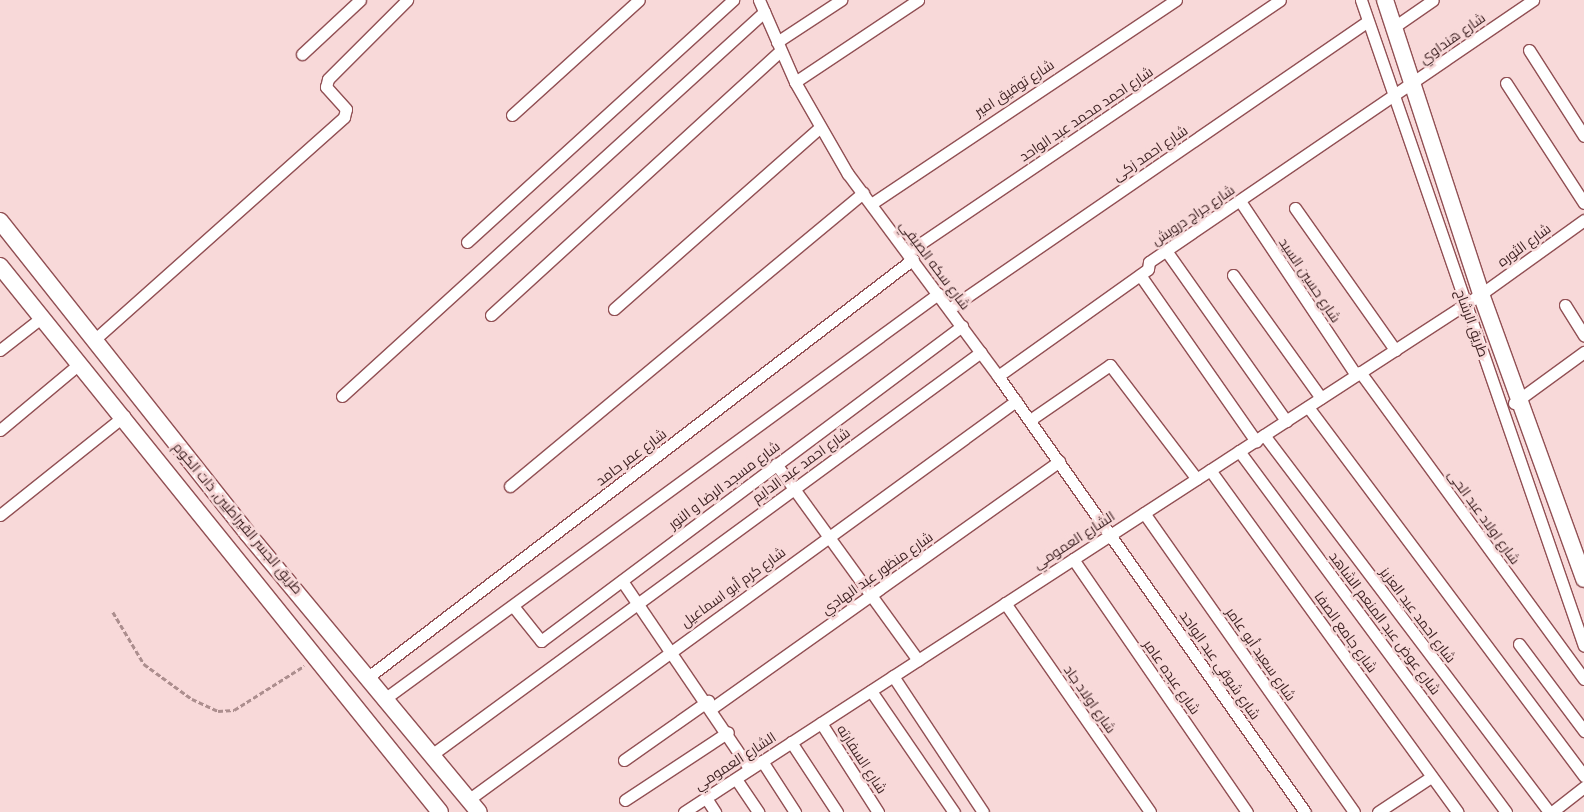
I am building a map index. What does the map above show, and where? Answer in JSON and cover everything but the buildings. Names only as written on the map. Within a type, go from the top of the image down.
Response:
[{"type":"street","points":[[302,54],[360,0]]},
{"type":"street","points":[[94,340],[344,117],[346,109],[326,87],[328,79],[408,0]]},
{"type":"street","points":[[512,115],[639,0]]},
{"type":"street","points":[[467,242],[733,0]]},
{"type":"street","name":"شارع سكه الصيفي","points":[[759,0],[795,82],[819,128],[863,194],[981,352],[1110,535]]},
{"type":"street","points":[[491,315],[779,46],[841,0]]},
{"type":"street","points":[[795,82],[918,0]]},
{"type":"street","name":"شارع توفيق امير","points":[[871,204],[1176,0]]},
{"type":"street","name":"شارع احمد محمد عبد الواحد","points":[[911,256],[1280,0]]},
{"type":"street","name":"طريق الرشاح","points":[[1361,0],[1392,97],[1504,409],[1584,646]]},
{"type":"street","name":"طريق الرشاح","points":[[1386,0],[1481,294],[1580,550],[1584,579]]},
{"type":"street","points":[[1394,27],[1433,0]]},
{"type":"street","name":"شارع هنداوي","points":[[1412,84],[1533,0]]},
{"type":"street","points":[[342,396],[764,12]]},
{"type":"street","name":"شارع احمد زكى","points":[[949,309],[1368,21]]},
{"type":"street","points":[[1529,50],[1584,136]]},
{"type":"street","points":[[1506,83],[1584,204]]},
{"type":"street","name":"شارع جراج درويش","points":[[998,376],[1140,275],[1149,262],[1167,252],[1412,84]]},
{"type":"street","points":[[614,309],[819,128]]},
{"type":"street","points":[[510,486],[863,194]]},
{"type":"street","name":"شارع حسين السيد","points":[[1240,201],[1358,374]]},
{"type":"street","points":[[1295,208],[1395,350]]},
{"type":"street","name":"طريق الجسر القيراطيين, ذات الكوم","points":[[0,221],[384,700],[474,806]]},
{"type":"street","name":"شارع الثوره","points":[[1481,294],[1583,222]]},
{"type":"street","points":[[1167,252],[1286,420]]},
{"type":"street","name":"شارع عمر حامد","points":[[367,678],[911,256]]},
{"type":"street","name":"طريق الجسر القيراطيين, ذات الكوم","points":[[0,266],[79,364],[124,416],[440,812]]},
{"type":"street","name":"شارع احمد عبد العزيز","points":[[1140,275],[1260,438],[1550,812]]},
{"type":"street","points":[[1234,276],[1320,398]]},
{"type":"street","points":[[384,700],[938,294]]},
{"type":"street","name":"الشارع العمومي","points":[[684,812],[1481,294]]},
{"type":"street","points":[[1565,306],[1584,334]]},
{"type":"street","points":[[0,350],[41,318]]},
{"type":"street","name":"شارع مسجد الرضا و النور","points":[[514,606],[542,641],[962,326]]},
{"type":"street","name":"شارع احمد عبد الدايم","points":[[430,756],[981,352]]},
{"type":"street","points":[[1504,409],[1582,359]]},
{"type":"street","points":[[0,430],[79,364]]},
{"type":"street","points":[[1030,420],[1110,366],[1196,479]]},
{"type":"street","name":"شارع اولاد عبد الحى","points":[[1358,374],[1584,679]]},
{"type":"street","name":"شارع كرم أبو اسماعيل","points":[[474,806],[673,650],[1016,401]]},
{"type":"street","points":[[1308,407],[1584,776]]},
{"type":"street","points":[[0,515],[124,416]]},
{"type":"street","name":"شارع عوض عبد المنعم الشاهد","points":[[1239,451],[1506,812]]},
{"type":"street","name":"شارع منظور عبد الهادي","points":[[624,760],[710,705],[872,595],[1059,461]]},
{"type":"street","points":[[776,464],[918,660]]},
{"type":"street","name":"شارع جامع الصفا","points":[[1210,470],[1458,812]]},
{"type":"street","name":"شارع سعيد أبو عامر","points":[[1144,513],[1354,812]]},
{"type":"street","name":"شارع شوقي عبد الواحد","points":[[1110,535],[1305,812]]},
{"type":"street","name":"شارع عبده عامر","points":[[1073,559],[1247,812]]},
{"type":"street","points":[[622,581],[673,650],[728,732],[750,769]]},
{"type":"street","name":"شارع اولاد جاد","points":[[1005,603],[1150,812]]},
{"type":"street","points":[[1519,644],[1584,731]]},
{"type":"street","points":[[893,676],[983,812]]},
{"type":"street","points":[[871,690],[954,812]]},
{"type":"street","name":"شارع السفارته","points":[[821,723],[878,812]]},
{"type":"street","points":[[625,800],[728,732]]},
{"type":"street","points":[[791,742],[837,812]]},
{"type":"street","points":[[762,761],[795,812]]},
{"type":"street","points":[[1378,812],[1431,777]]},
{"type":"street","points":[[736,778],[758,812]]},
{"type":"street","points":[[1550,812],[1584,787]]},
{"type":"street","points":[[706,798],[716,812]]},
{"type":"path","points":[[113,612],[144,664],[192,699],[218,711],[234,710],[316,658]]}]
